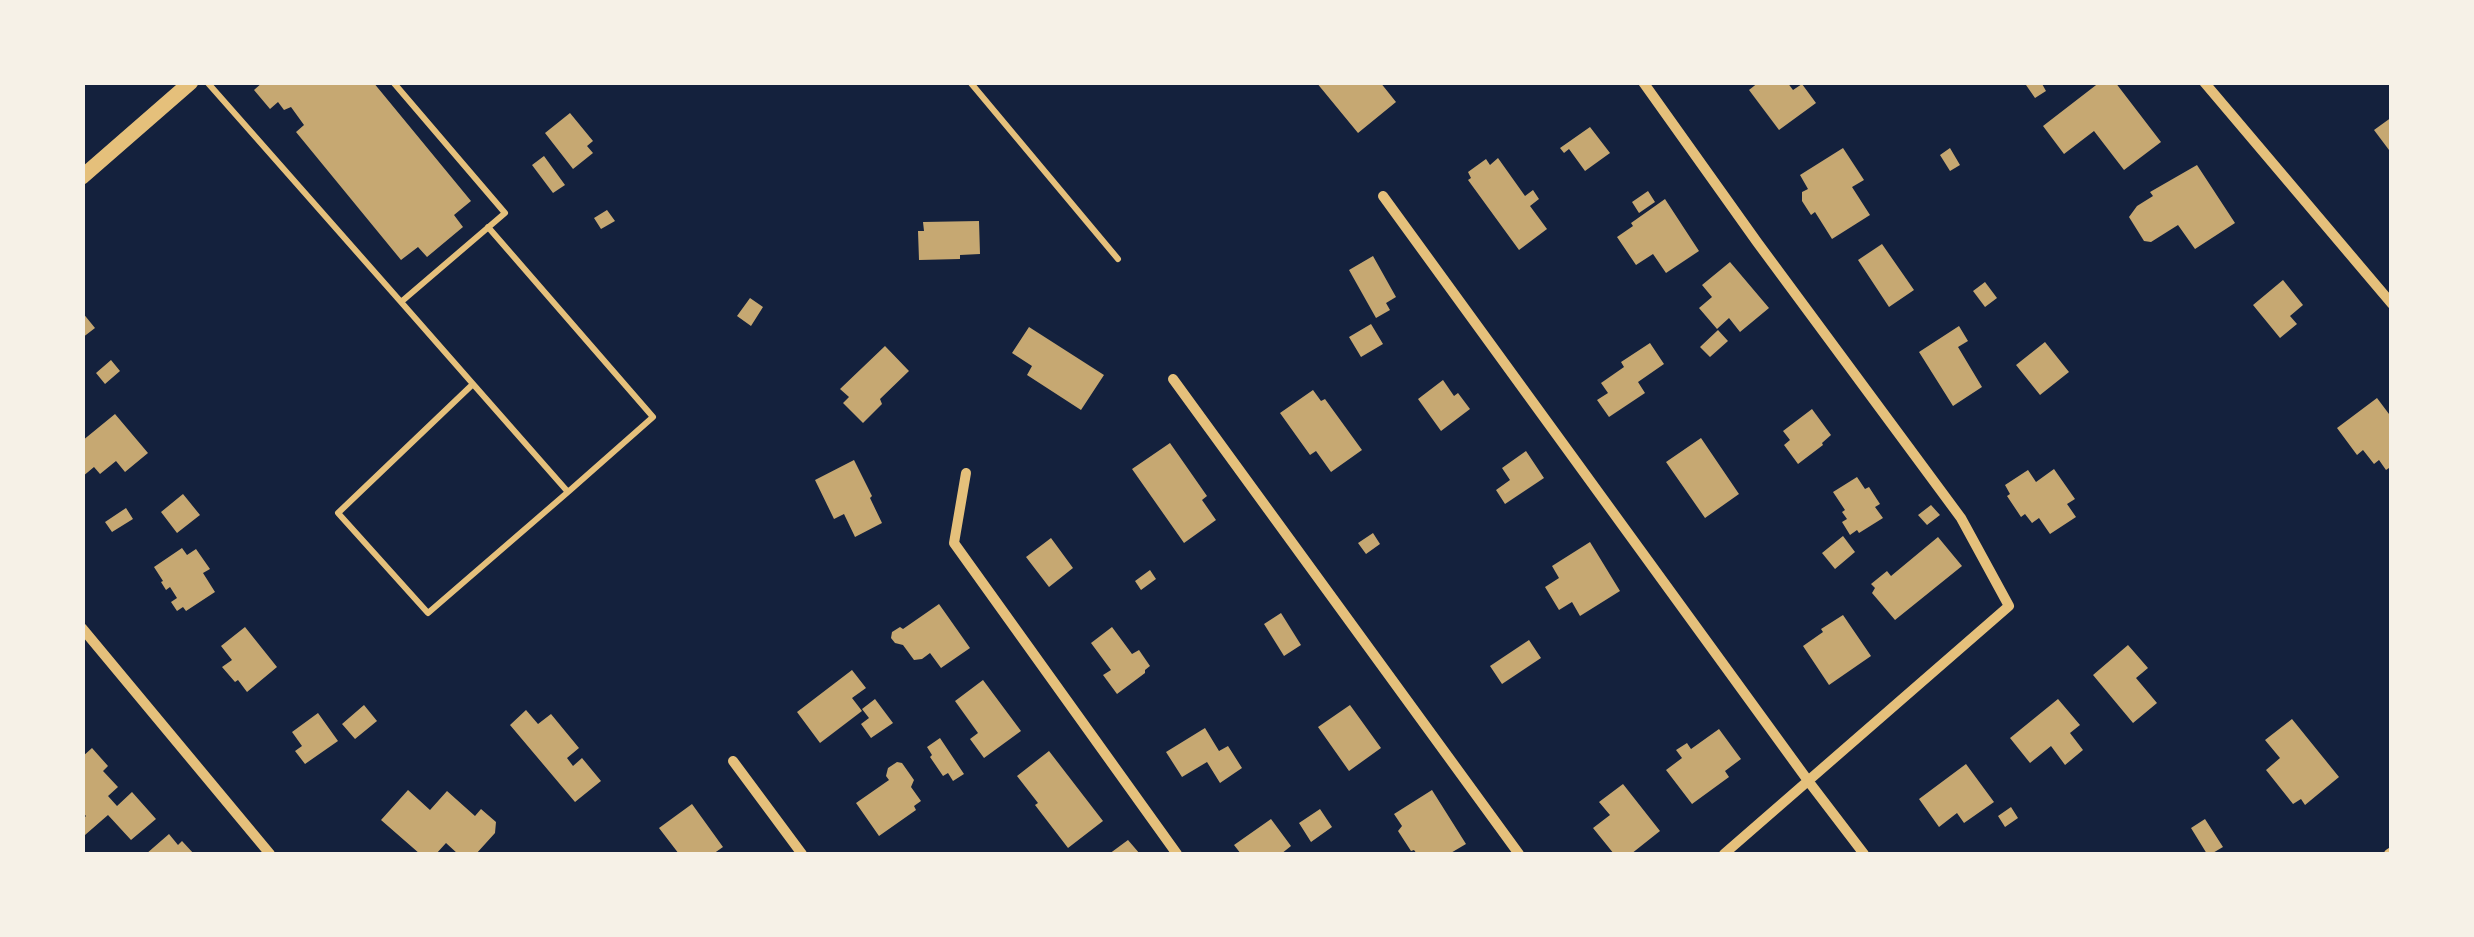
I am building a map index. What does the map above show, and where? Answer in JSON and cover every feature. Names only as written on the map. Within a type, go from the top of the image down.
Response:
[{"type":"street","points":[[82,176],[191,82]]},
{"type":"street","points":[[1643,82],[1961,518],[2008,606],[1724,854]]},
{"type":"street","points":[[2204,82],[2392,304]]},
{"type":"street","points":[[1382,196],[1864,854]]},
{"type":"street","points":[[1173,378],[1520,854]]},
{"type":"street","points":[[966,473],[954,543],[1177,854]]},
{"type":"street","points":[[82,628],[270,854]]},
{"type":"street","points":[[732,762],[802,854]]},
{"type":"lane","points":[[207,82],[568,492]]},
{"type":"lane","points":[[393,82],[504,212],[401,302]]},
{"type":"lane","points":[[970,82],[1118,258]]},
{"type":"lane","points":[[472,384],[338,514],[428,613],[654,417],[488,227]]},
{"type":"building","points":[[263,82],[373,82],[471,201],[454,215],[463,227],[427,257],[418,247],[401,260],[296,132],[304,125],[291,107],[284,110],[278,102],[270,109],[254,90]]},
{"type":"building","points":[[1316,82],[1380,82],[1396,102],[1358,133]]},
{"type":"building","points":[[1759,82],[1787,82],[1793,90],[1802,84],[1816,103],[1779,130],[1749,90]]},
{"type":"building","points":[[2041,82],[2046,91],[2035,98],[2026,85]]},
{"type":"building","points":[[2100,82],[2115,82],[2161,142],[2124,170],[2094,131],[2064,154],[2043,126]]},
{"type":"building","points":[[570,113],[593,141],[587,146],[593,153],[573,169],[545,133]]},
{"type":"building","points":[[2392,117],[2392,154],[2374,130]]},
{"type":"building","points":[[1590,127],[1610,153],[1585,171],[1569,149],[1564,153],[1560,148]]},
{"type":"building","points":[[1843,148],[1864,180],[1852,187],[1870,215],[1832,239],[1815,212],[1811,215],[1802,201],[1802,192],[1808,189],[1800,175]]},
{"type":"building","points":[[1950,148],[1960,165],[1950,171],[1940,155]]},
{"type":"building","points":[[544,156],[565,185],[553,193],[532,165]]},
{"type":"building","points":[[1498,158],[1525,196],[1533,190],[1539,199],[1530,206],[1547,229],[1519,250],[1468,180],[1468,172],[1486,159],[1490,165]]},
{"type":"building","points":[[2197,165],[2235,223],[2195,249],[2178,225],[2151,242],[2144,241],[2129,217],[2137,206],[2153,196],[2150,192]]},
{"type":"building","points":[[1648,191],[1655,202],[1639,213],[1632,202]]},
{"type":"building","points":[[1665,199],[1699,251],[1666,273],[1653,254],[1636,265],[1617,237]]},
{"type":"building","points":[[607,210],[615,221],[601,229],[594,218]]},
{"type":"building","points":[[979,221],[980,254],[960,255],[960,259],[919,260],[918,231],[924,231],[923,222]]},
{"type":"building","points":[[1882,244],[1914,290],[1889,307],[1858,260]]},
{"type":"building","points":[[1373,256],[1396,297],[1386,303],[1390,310],[1376,318],[1349,270]]},
{"type":"building","points":[[1730,262],[1769,308],[1740,332],[1729,318],[1717,329],[1699,308],[1712,297],[1702,285]]},
{"type":"building","points":[[2283,280],[2303,305],[2290,316],[2297,324],[2280,338],[2253,305]]},
{"type":"building","points":[[1985,282],[1997,298],[1985,307],[1973,291]]},
{"type":"building","points":[[750,298],[763,307],[751,326],[737,316]]},
{"type":"building","points":[[82,312],[95,328],[82,338]]},
{"type":"building","points":[[1371,324],[1383,344],[1361,357],[1349,337]]},
{"type":"building","points":[[1959,326],[1968,341],[1958,347],[1982,387],[1953,406],[1919,352]]},
{"type":"building","points":[[1029,327],[1104,375],[1081,410],[1027,375],[1032,366],[1012,353]]},
{"type":"building","points":[[1718,330],[1728,341],[1710,357],[1700,347]]},
{"type":"building","points":[[2045,342],[2069,372],[2040,395],[2016,365]]},
{"type":"building","points":[[1650,343],[1664,364],[1638,382],[1645,393],[1609,417],[1597,400],[1608,393],[1601,383],[1624,367],[1621,362]]},
{"type":"building","points":[[885,346],[909,371],[880,399],[882,404],[863,423],[843,403],[849,397],[840,389]]},
{"type":"building","points":[[111,360],[120,371],[105,384],[96,373]]},
{"type":"building","points":[[1443,380],[1470,409],[1441,431],[1418,399]]},
{"type":"building","points":[[1313,390],[1321,401],[1325,399],[1362,450],[1331,472],[1316,451],[1310,455],[1280,413]]},
{"type":"building","points":[[2377,398],[2392,418],[2392,466],[2386,470],[2379,460],[2374,464],[2363,450],[2357,455],[2337,428]]},
{"type":"building","points":[[1812,409],[1831,435],[1798,464],[1784,445],[1790,440],[1783,431]]},
{"type":"building","points":[[115,414],[148,453],[125,472],[116,461],[100,474],[94,467],[82,477],[82,441]]},
{"type":"building","points":[[1701,438],[1739,494],[1705,518],[1666,462]]},
{"type":"building","points":[[1170,443],[1207,496],[1202,500],[1216,520],[1184,543],[1132,469]]},
{"type":"building","points":[[1526,451],[1544,478],[1505,504],[1496,490],[1510,480],[1502,468]]},
{"type":"building","points":[[854,460],[882,523],[855,537],[844,514],[834,519],[815,480]]},
{"type":"building","points":[[2054,469],[2075,499],[2067,504],[2076,517],[2050,534],[2039,518],[2032,523],[2025,514],[2021,517],[2007,496],[2010,494],[2005,485],[2028,470],[2036,482]]},
{"type":"building","points":[[1857,477],[1880,504],[1875,507],[1883,518],[1850,535],[1842,522],[1847,519],[1842,512],[1845,510],[1833,492]]},
{"type":"building","points":[[183,494],[200,515],[177,533],[161,512]]},
{"type":"building","points":[[1931,505],[1940,515],[1927,525],[1918,515]]},
{"type":"building","points":[[126,508],[133,519],[112,532],[105,522]]},
{"type":"building","points":[[1373,533],[1380,544],[1366,554],[1358,543]]},
{"type":"building","points":[[1843,536],[1855,552],[1835,569],[1822,553]]},
{"type":"building","points":[[1938,537],[1962,566],[1895,620],[1872,593],[1875,588],[1871,584],[1887,571],[1891,576]]},
{"type":"building","points":[[1051,538],[1073,568],[1049,587],[1026,557]]},
{"type":"building","points":[[1590,542],[1620,591],[1580,616],[1572,602],[1559,610],[1545,587],[1559,578],[1552,566]]},
{"type":"building","points":[[182,548],[187,555],[196,549],[210,569],[203,573],[215,592],[186,611],[183,607],[177,611],[171,602],[177,598],[170,587],[166,590],[154,567]]},
{"type":"building","points":[[1150,570],[1156,579],[1141,590],[1135,581]]},
{"type":"building","points":[[939,604],[970,648],[941,668],[930,653],[914,660],[903,645],[891,638],[892,632],[903,629]]},
{"type":"building","points":[[1281,613],[1301,645],[1284,656],[1264,624]]},
{"type":"building","points":[[1843,615],[1871,656],[1829,685],[1803,646]]},
{"type":"building","points":[[245,627],[277,667],[247,692],[222,667],[232,660],[221,646]]},
{"type":"building","points":[[1112,627],[1132,654],[1139,650],[1150,666],[1117,694],[1103,675],[1111,670],[1091,643]]},
{"type":"building","points":[[1529,640],[1541,658],[1502,684],[1490,666]]},
{"type":"building","points":[[2128,645],[2148,668],[2136,678],[2157,703],[2133,723],[2093,675]]},
{"type":"building","points":[[852,670],[866,688],[852,698],[862,711],[820,743],[797,712]]},
{"type":"building","points":[[983,680],[1021,731],[984,758],[970,739],[978,733],[955,701]]},
{"type":"building","points":[[875,699],[893,723],[871,738],[861,724],[869,718],[862,709]]},
{"type":"building","points":[[2058,699],[2080,725],[2070,733],[2083,750],[2065,765],[2051,746],[2030,763],[2010,738]]},
{"type":"building","points":[[364,705],[377,721],[355,739],[342,724]]},
{"type":"building","points":[[1350,705],[1381,748],[1349,771],[1318,727]]},
{"type":"building","points":[[526,710],[538,724],[551,714],[579,748],[567,758],[573,766],[582,758],[601,781],[575,802],[510,725]]},
{"type":"building","points":[[318,713],[338,741],[305,764],[295,751],[302,746],[292,732]]},
{"type":"building","points":[[2292,719],[2339,777],[2305,805],[2301,799],[2293,804],[2266,770],[2280,758],[2265,740]]},
{"type":"building","points":[[1205,728],[1219,751],[1228,746],[1242,768],[1220,783],[1207,762],[1182,777],[1166,752]]},
{"type":"building","points":[[1719,729],[1741,759],[1725,771],[1729,777],[1692,804],[1666,770],[1682,758],[1676,750],[1687,743],[1691,749]]},
{"type":"building","points":[[940,738],[964,774],[953,781],[948,773],[943,776],[930,757],[927,747]]},
{"type":"building","points":[[92,748],[108,766],[103,771],[118,787],[108,796],[117,806],[132,792],[156,819],[131,840],[108,815],[85,835],[82,832],[86,816],[82,812],[82,757]]},
{"type":"building","points":[[1049,751],[1103,821],[1068,848],[1017,776]]},
{"type":"building","points":[[897,762],[914,780],[911,787],[921,801],[914,806],[916,810],[879,836],[856,803],[889,780],[888,768]]},
{"type":"building","points":[[1966,764],[1994,802],[1964,823],[1957,813],[1939,827],[1919,799]]},
{"type":"building","points":[[1623,784],[1660,831],[1631,854],[1614,854],[1593,828],[1610,815],[1599,802]]},
{"type":"building","points":[[408,790],[430,810],[447,791],[475,816],[481,809],[496,822],[495,833],[476,854],[458,854],[446,843],[436,854],[420,854],[381,820]]},
{"type":"building","points":[[1432,790],[1466,844],[1449,854],[1417,854],[1398,831],[1402,826],[1394,814]]},
{"type":"building","points":[[692,804],[723,847],[713,854],[679,854],[659,828]]},
{"type":"building","points":[[2011,807],[2018,818],[2005,827],[1998,816]]},
{"type":"building","points":[[1320,809],[1332,827],[1311,842],[1299,823]]},
{"type":"building","points":[[1271,819],[1291,846],[1281,854],[1241,854],[1234,845]]},
{"type":"building","points":[[2205,819],[2223,847],[2211,854],[2207,854],[2191,828]]},
{"type":"building","points":[[169,834],[178,845],[182,841],[194,854],[146,854]]},
{"type":"building","points":[[1128,840],[1140,854],[1109,854]]}]
